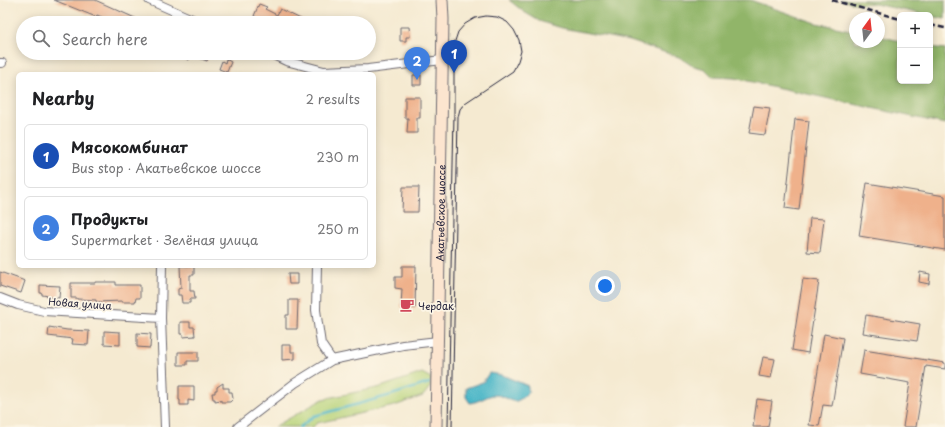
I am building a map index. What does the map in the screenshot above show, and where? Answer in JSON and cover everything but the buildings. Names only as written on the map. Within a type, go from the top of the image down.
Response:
[{"type":"main road","name":"Акатьевское шоссе","points":[[436,427],[443,19],[442,0]]},
{"type":"street","points":[[149,0],[185,16]]},
{"type":"street","points":[[286,60],[324,71],[366,72],[442,60]]},
{"type":"street","points":[[162,268],[161,318],[165,427]]},
{"type":"street","points":[[317,268],[316,310],[321,344],[332,360]]},
{"type":"street","name":"Новая улица","points":[[0,298],[18,305],[44,311],[161,318]]},
{"type":"street","points":[[238,427],[295,383],[332,360],[403,345],[438,341]]},
{"type":"green space","points":[[509,0],[750,0],[816,23],[849,30],[849,48],[885,48],[885,37],[897,40],[897,84],[933,84],[933,47],[945,49],[945,124],[734,78],[713,77],[705,69],[691,65],[679,57],[630,41],[562,28],[539,21],[524,12]]},
{"type":"green space","points":[[841,0],[862,0],[875,4],[851,3]]},
{"type":"green space","points":[[862,0],[945,0],[945,19],[933,16],[933,12],[912,12]]},
{"type":"green space","points":[[422,373],[431,378],[430,387],[423,396],[394,406],[317,423],[313,427],[274,427],[323,399],[381,387]]},
{"type":"water","points":[[489,373],[502,375],[528,386],[528,392],[522,398],[514,401],[494,395],[470,403],[466,397],[466,388],[483,382]]},
{"type":"waterway","points":[[300,427],[314,416],[429,383]]},
{"type":"tram line","points":[[448,427],[454,44],[458,32],[465,24],[475,18],[486,16],[497,17],[507,22],[514,30],[519,40],[521,51],[518,61],[513,71],[465,103],[460,109],[458,117],[452,427]]},
{"type":"railway","points":[[832,0],[897,18]]},
{"type":"railway","points":[[933,26],[945,28]]},
{"type":"place","name":"Мясокомбинат","points":[[454,73]]},
{"type":"place","name":"Продукты","points":[[417,80]]},
{"type":"place","name":"Чердак","points":[[407,305]]}]
